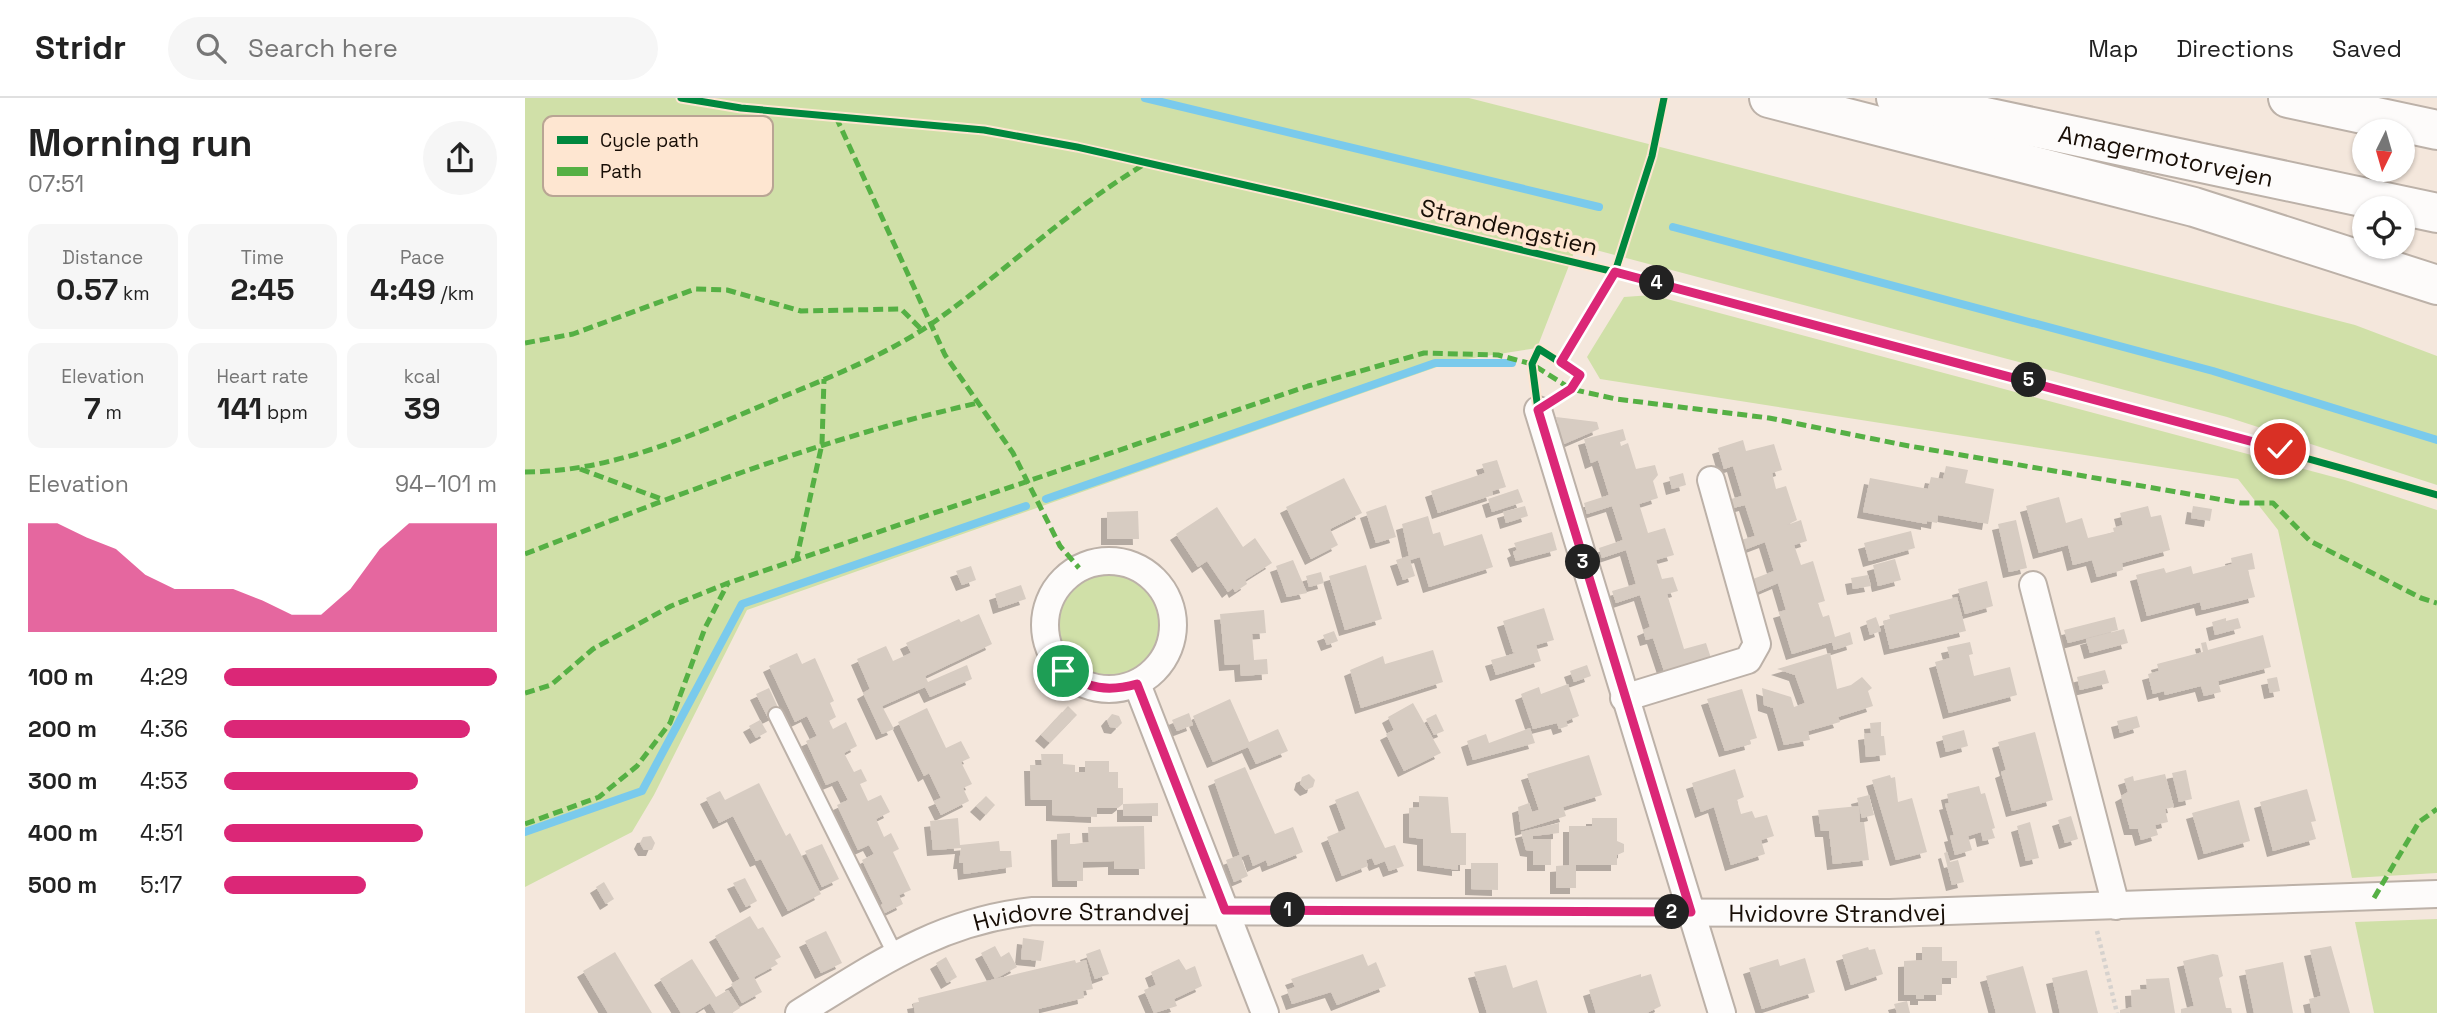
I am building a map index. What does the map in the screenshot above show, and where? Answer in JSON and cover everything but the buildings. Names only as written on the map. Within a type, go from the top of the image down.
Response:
[{"type":"highway","points":[[1769,98],[2194,207],[2437,285]]},
{"type":"highway","name":"Amagermotorvejen","points":[[1896,98],[2437,213]]},
{"type":"highway","points":[[2288,98],[2437,130]]},
{"type":"street","points":[[1538,410],[1722,1013]]},
{"type":"street","points":[[1624,698],[1748,660],[1757,644],[1710,481]]},
{"type":"street","points":[[1098,562],[1128,565],[1154,580],[1166,597],[1173,616],[1169,646],[1154,672],[1137,684],[1118,689],[1098,689],[1071,677],[1052,656],[1045,638],[1044,617],[1050,597],[1062,581],[1079,568],[1098,562]]},
{"type":"street","points":[[2033,585],[2105,906]]},
{"type":"street","points":[[1137,684],[1265,1013]]},
{"type":"street","name":"Hvidovre Strandvej","points":[[799,1013],[895,954],[947,930],[995,915],[1107,909],[1890,913],[2437,894]]},
{"type":"lane","points":[[776,715],[895,954]]},
{"type":"path","points":[[2105,906],[2095,923],[2117,1013]]},
{"type":"green space","points":[[525,98],[1469,98],[2355,325],[2437,356],[2437,485],[2227,417],[1577,245],[1537,348],[1454,361],[747,610],[654,795],[632,832],[525,887]]},
{"type":"green space","points":[[1652,295],[2345,480],[2437,510],[2437,873],[2352,878],[2278,530],[2238,479],[1600,379],[1587,357],[1624,297]]},
{"type":"green space","points":[[1110,571],[1130,575],[1148,586],[1159,604],[1163,624],[1159,644],[1148,662],[1130,673],[1110,677],[1090,673],[1072,662],[1061,644],[1057,624],[1061,604],[1072,586],[1090,575]]},
{"type":"green space","points":[[2437,919],[2437,1013],[2374,1013],[2355,922]]},
{"type":"waterway","points":[[1145,98],[1599,207]]},
{"type":"waterway","points":[[1673,227],[2213,371],[2437,440]]},
{"type":"waterway","points":[[1046,499],[1435,363],[1512,363]]},
{"type":"waterway","points":[[525,832],[642,791],[742,604],[1026,506]]},
{"type":"marked path","points":[[836,117],[945,355],[1013,453],[1060,546],[1079,568]]},
{"type":"marked path","points":[[525,472],[592,465],[657,448],[879,354],[934,322],[1064,220],[1145,164]]},
{"type":"marked path","points":[[525,343],[573,334],[695,289],[727,290],[801,311],[901,309],[921,329]]},
{"type":"marked path","points":[[525,693],[551,685],[593,649],[671,606],[728,583],[1308,386],[1424,353],[1498,355],[1532,364],[1571,389],[1616,399],[1769,418],[1909,446],[2241,503],[2273,503],[2310,541],[2421,598],[2437,603]]},
{"type":"marked path","points":[[796,561],[822,444],[824,379]]},
{"type":"marked path","points":[[525,554],[805,451],[862,433],[978,403]]},
{"type":"marked path","points":[[580,469],[664,500]]},
{"type":"marked path","points":[[525,824],[599,797],[637,766],[670,723],[705,628],[728,583]]},
{"type":"marked path","points":[[2374,898],[2419,822],[2437,809]]},
{"type":"cycle path","name":"Strandengstien","points":[[681,98],[741,108],[984,130],[1077,147],[1615,272],[1969,364],[2437,495]]},
{"type":"cycle path","points":[[1561,363],[1615,272],[1652,156],[1664,98]]},
{"type":"cycle path","points":[[1539,349],[1580,375],[1571,389],[1538,410],[1532,364],[1539,349]]},
{"type":"route","points":[[1063,671],[1079,683],[1098,689],[1118,689],[1137,684],[1225,910],[1691,912],[1538,410],[1571,389],[1580,375],[1561,362],[1615,272],[1969,364],[2280,449]]}]
